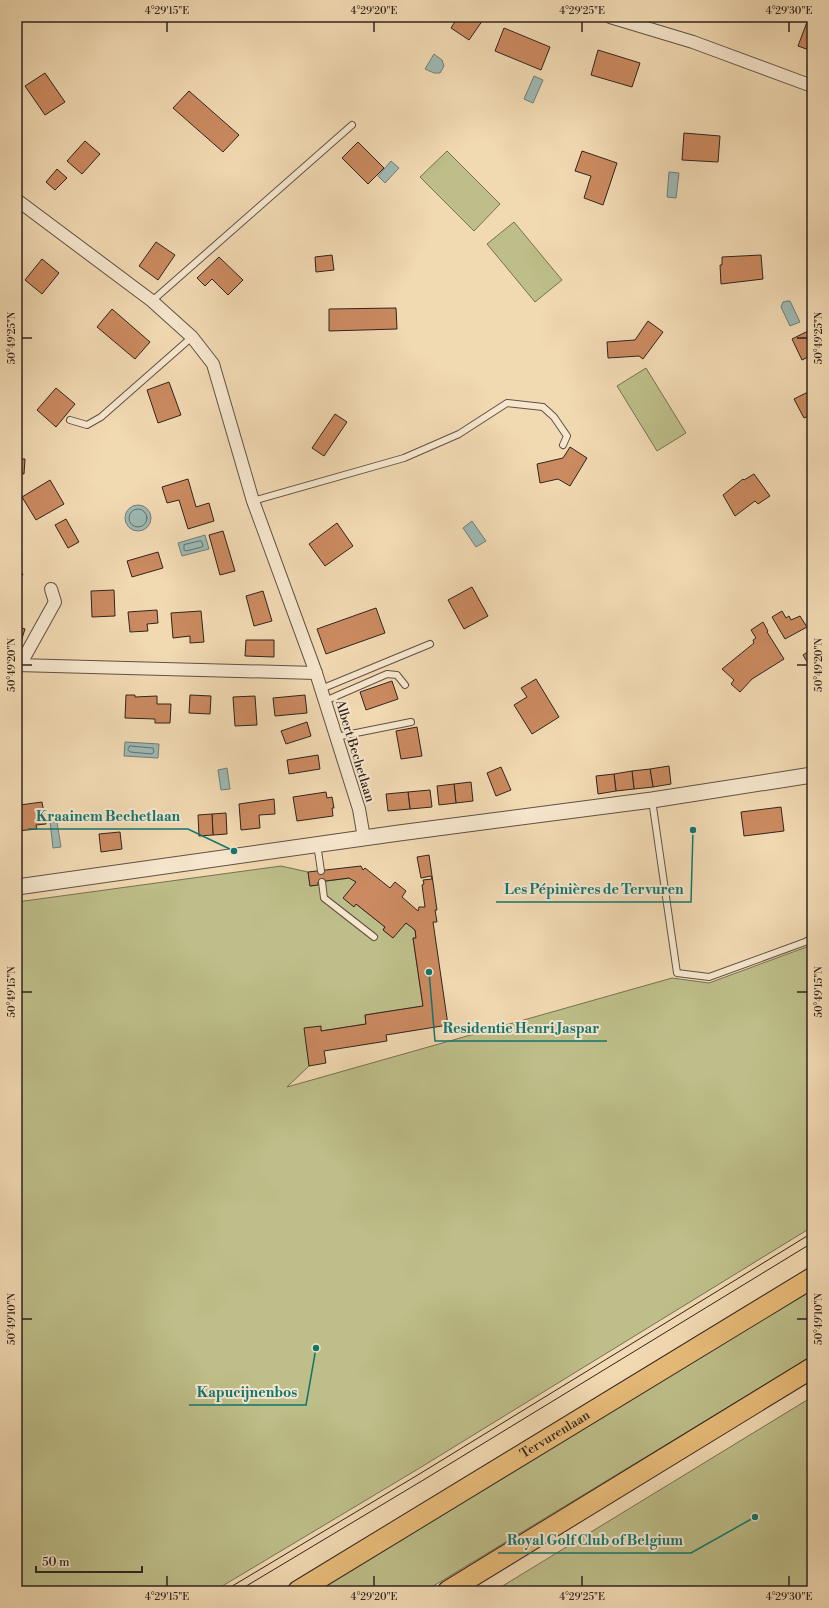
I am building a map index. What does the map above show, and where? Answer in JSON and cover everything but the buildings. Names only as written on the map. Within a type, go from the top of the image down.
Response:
[{"type":"main road","name":"Tervurenlaan","points":[[298,1591],[812,1278]]},
{"type":"main road","points":[[448,1591],[812,1368]]},
{"type":"street","points":[[612,17],[693,42],[812,86]]},
{"type":"street","name":"Albert Bechetlaan","points":[[17,200],[152,301],[192,337],[213,364],[252,501],[325,701],[359,809],[364,838]]},
{"type":"street","points":[[51,589],[55,602],[18,665],[316,674]]},
{"type":"street","points":[[17,887],[317,844],[652,800],[812,775]]},
{"type":"lane","points":[[152,301],[352,125]]},
{"type":"lane","points":[[70,420],[87,425],[101,417],[192,337]]},
{"type":"lane","points":[[252,501],[404,458],[459,434],[507,403],[544,407],[554,417],[567,436],[563,445]]},
{"type":"lane","points":[[321,689],[430,644]]},
{"type":"lane","points":[[325,701],[387,674],[398,675],[405,685]]},
{"type":"lane","points":[[336,738],[411,722]]},
{"type":"lane","points":[[652,800],[677,973],[709,977],[805,942],[812,938]]},
{"type":"lane","points":[[317,844],[321,870]]},
{"type":"lane","points":[[322,882],[324,898],[374,937]]},
{"type":"green space","points":[[447,151],[500,204],[474,231],[420,177]]},
{"type":"green space","points":[[514,222],[562,280],[535,302],[487,244]]},
{"type":"green space","points":[[646,368],[686,433],[657,451],[617,386]]},
{"type":"green space","points":[[281,866],[308,872],[310,886],[318,885],[318,882],[351,878],[356,882],[356,904],[385,927],[383,930],[392,937],[406,923],[415,930],[416,938],[413,938],[423,1006],[365,1015],[366,1024],[321,1031],[320,1026],[309,1066],[287,1087],[672,978],[709,983],[812,945],[812,1227],[418,1469],[214,1591],[17,1591],[17,902]]},
{"type":"green space","points":[[812,1289],[812,1356],[425,1591],[313,1591]]},
{"type":"green space","points":[[812,1397],[812,1591],[494,1591],[496,1590]]},
{"type":"water","points":[[434,54],[442,60],[444,66],[440,73],[434,73],[425,69]]},
{"type":"water","points":[[534,76],[543,80],[533,103],[524,99]]},
{"type":"water","points":[[391,161],[399,168],[385,183],[378,176]]},
{"type":"water","points":[[669,172],[679,173],[676,198],[667,197]]},
{"type":"water","points":[[790,301],[800,322],[790,326],[781,307],[783,302]]},
{"type":"water","points":[[138,505],[147,509],[151,518],[147,527],[138,531],[129,527],[125,518],[129,509]]},
{"type":"water","points":[[472,521],[486,541],[476,547],[463,528]]},
{"type":"water","points":[[205,535],[209,549],[182,556],[178,543]]},
{"type":"water","points":[[125,742],[159,744],[158,758],[124,756]]},
{"type":"water","points":[[227,768],[230,789],[221,790],[218,770]]},
{"type":"water","points":[[50,822],[57,822],[61,847],[53,848]]},
{"type":"tram line","points":[[224,1591],[421,1473],[812,1233]]},
{"type":"tram line","points":[[238,1591],[812,1243]]},
{"type":"place","name":"Les Pépinières de Tervuren","points":[[693,830]]},
{"type":"place","name":"Kraainem Bechetlaan","points":[[234,851]]},
{"type":"place","name":"Residentie Henri Jaspar","points":[[429,972]]},
{"type":"place","name":"Kapucijnenbos","points":[[316,1348]]},
{"type":"place","name":"Royal Golf Club of Belgium","points":[[755,1517]]}]
